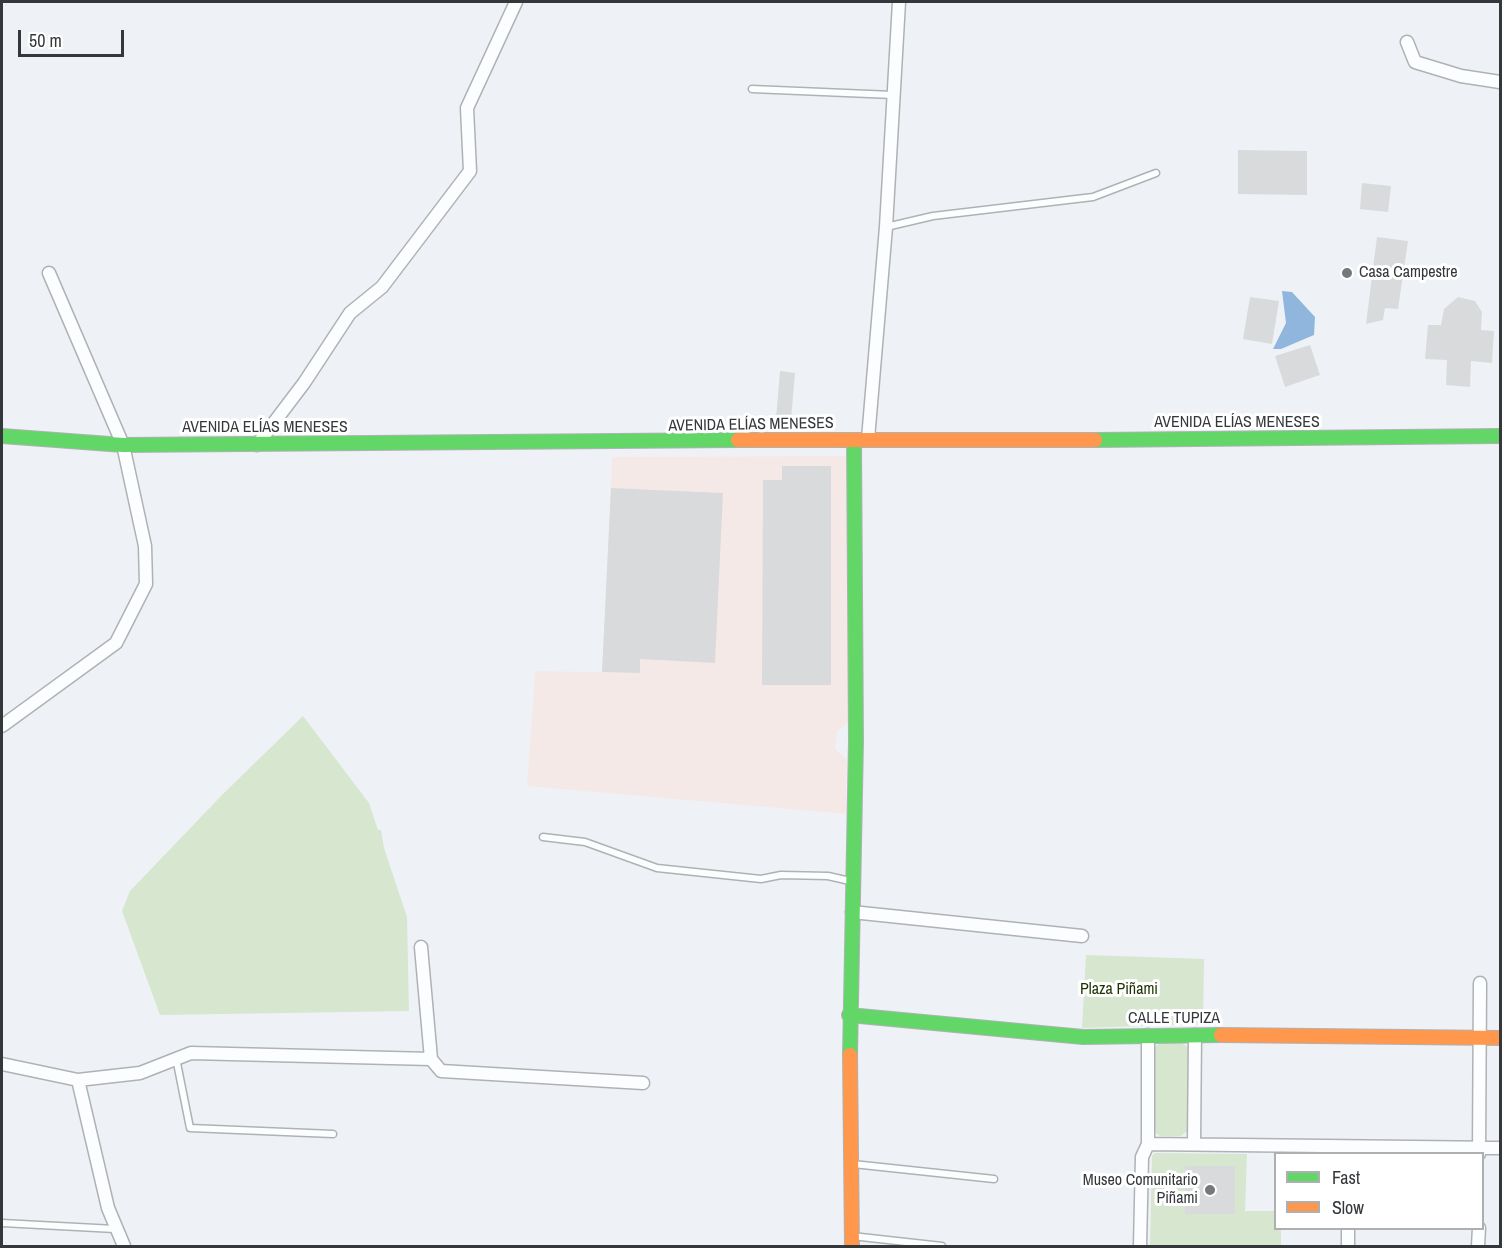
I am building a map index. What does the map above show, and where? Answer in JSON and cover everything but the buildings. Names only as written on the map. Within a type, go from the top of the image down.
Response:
[{"type":"main road","name":"AVENIDA ELÍAS MENESES","points":[[2,436],[123,445],[257,445],[861,440],[1262,440],[1500,436]]},
{"type":"main road","points":[[852,1241],[849,1164],[849,1015],[854,881],[861,440]]},
{"type":"main road","name":"CALLE TUPIZA","points":[[849,1015],[1083,1037],[1195,1035],[1500,1038]]},
{"type":"street","points":[[257,445],[304,383],[350,313],[382,287],[470,171],[467,108],[516,2]]},
{"type":"street","points":[[861,440],[886,227],[899,2]]},
{"type":"street","points":[[1407,42],[1415,62],[1461,76],[1500,82]]},
{"type":"street","points":[[2,726],[116,643],[146,584],[145,546],[123,445],[49,273]]},
{"type":"street","points":[[852,912],[1082,936]]},
{"type":"street","points":[[421,947],[431,1059],[441,1071],[643,1083]]},
{"type":"street","points":[[1479,1150],[1480,983]]},
{"type":"street","points":[[1140,1246],[1142,1157],[1148,1144],[1148,1035]]},
{"type":"street","points":[[1194,1143],[1195,1035]]},
{"type":"street","points":[[2,1064],[78,1080],[140,1072],[191,1053],[431,1059]]},
{"type":"street","points":[[78,1080],[108,1208],[124,1246]]},
{"type":"street","points":[[1148,1144],[1194,1143],[1349,1149],[1479,1150],[1500,1148]]},
{"type":"street","points":[[1348,1230],[1348,1246]]},
{"type":"street","points":[[1479,1230],[1479,1246]]},
{"type":"lane","points":[[752,89],[894,95]]},
{"type":"lane","points":[[886,227],[933,216],[1093,197],[1156,173]]},
{"type":"lane","points":[[543,837],[585,842],[657,868],[761,879],[781,875],[828,876],[854,881]]},
{"type":"lane","points":[[176,1058],[190,1128],[333,1134]]},
{"type":"lane","points":[[849,1164],[994,1179]]},
{"type":"lane","points":[[2,1223],[116,1229]]},
{"type":"lane","points":[[852,1241],[942,1246]]},
{"type":"shaded area","points":[[846,456],[850,721],[837,731],[835,749],[847,760],[846,814],[527,786],[535,671],[602,672],[612,457]]},
{"type":"green space","points":[[303,716],[369,803],[378,830],[381,830],[384,848],[407,917],[409,1011],[160,1015],[122,911],[130,891],[223,794]]},
{"type":"green space","name":"Plaza Piñami","points":[[1086,955],[1204,959],[1203,1024],[1082,1028]]},
{"type":"green space","name":"Plaza Piñami","points":[[1159,1043],[1182,1043],[1188,1047],[1189,1130],[1181,1136],[1160,1136],[1153,1131],[1154,1048]]},
{"type":"green space","points":[[1155,1153],[1247,1154],[1245,1211],[1274,1211],[1274,1230],[1281,1230],[1281,1246],[1150,1246],[1152,1156]]},
{"type":"water","points":[[1282,291],[1292,292],[1315,317],[1314,335],[1281,349],[1273,349],[1286,323]]},
{"type":"traffic: fast","points":[[2,436],[123,445],[738,440]]},
{"type":"traffic: fast","points":[[1095,440],[1500,436]]},
{"type":"traffic: fast","points":[[850,1055],[856,741],[854,440]]},
{"type":"traffic: fast","points":[[849,1015],[1083,1037],[1221,1035]]},
{"type":"traffic: slow","points":[[738,440],[1095,440]]},
{"type":"traffic: slow","points":[[1221,1035],[1500,1038]]},
{"type":"traffic: slow","points":[[850,1055],[852,1246]]},
{"type":"place","name":"Casa Campestre","points":[[1347,273]]},
{"type":"place","name":"Museo Comunitario Piñami","points":[[1210,1190]]}]
